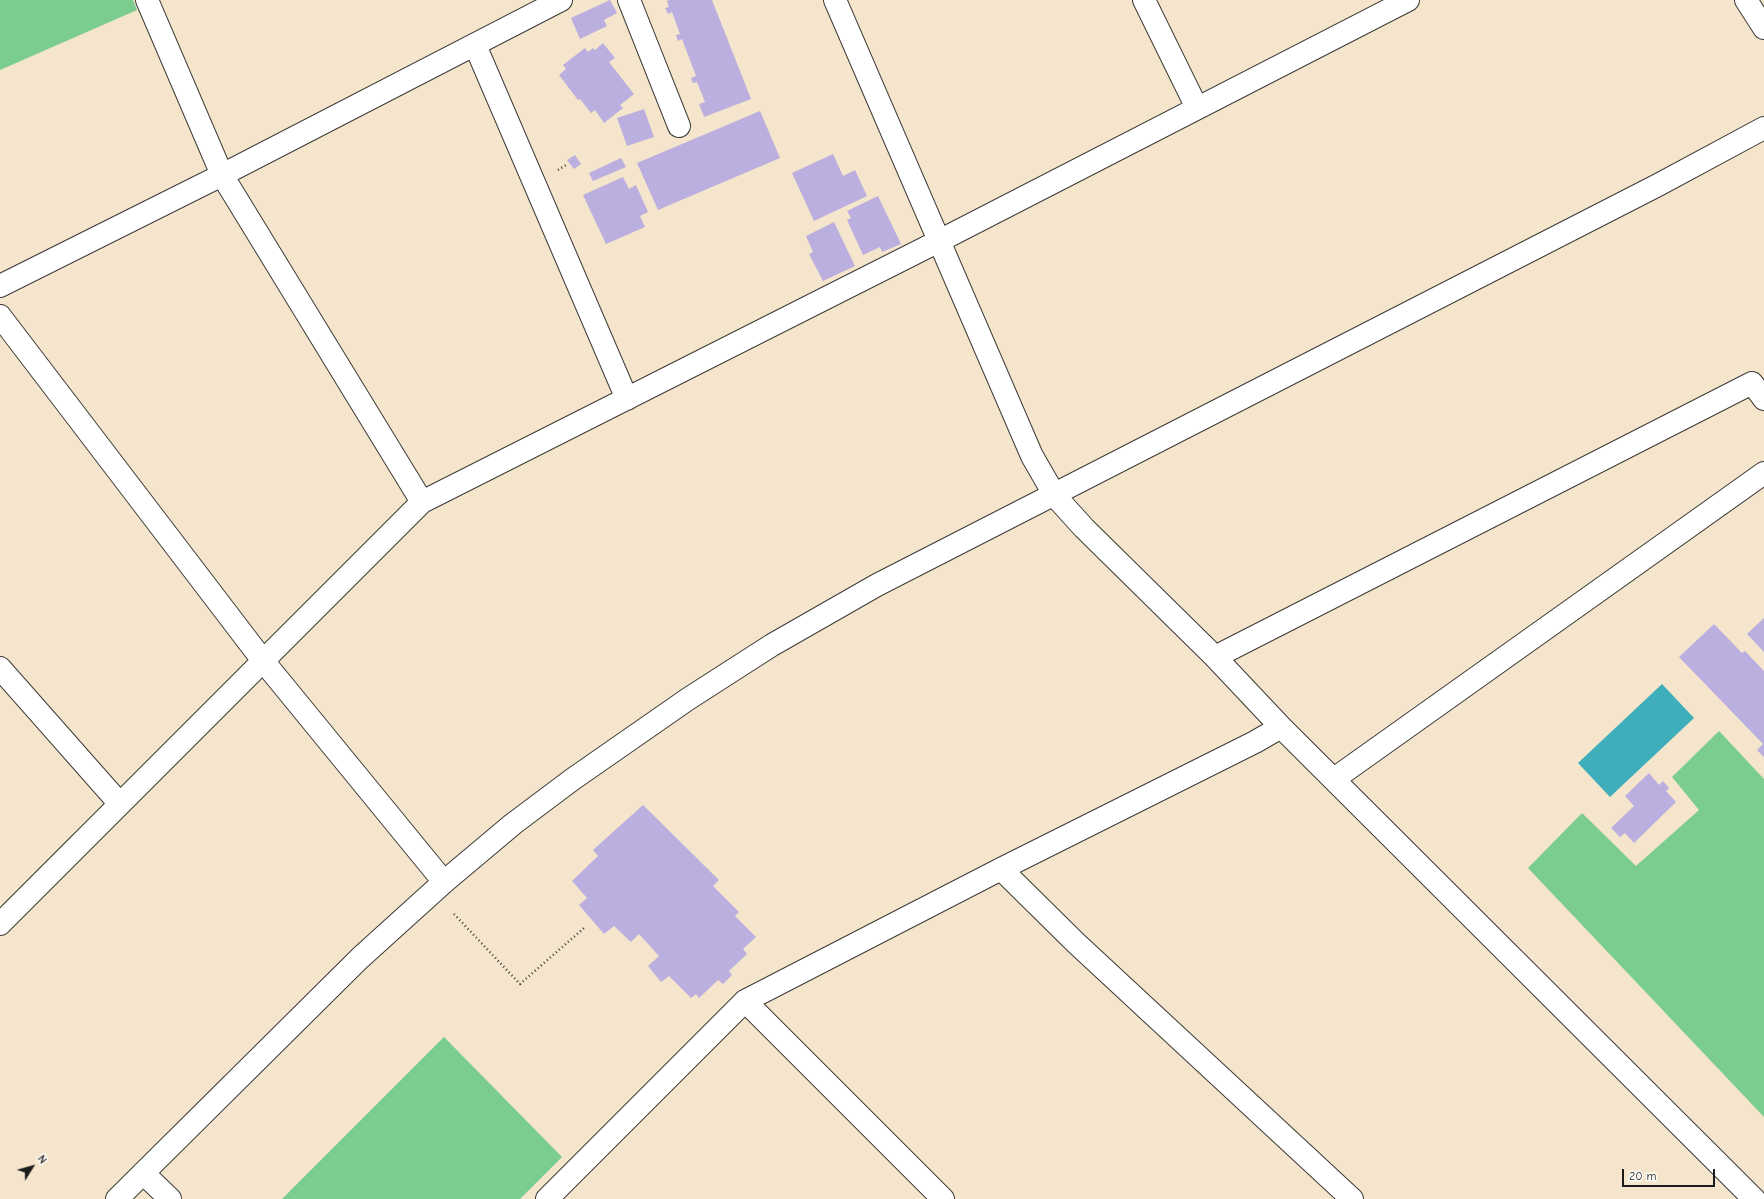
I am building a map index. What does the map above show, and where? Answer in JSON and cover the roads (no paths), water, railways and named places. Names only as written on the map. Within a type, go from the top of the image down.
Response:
[{"type":"street","points":[[147,0],[222,175],[422,502]]},
{"type":"street","points":[[0,286],[222,175],[561,0]]},
{"type":"street","points":[[629,0],[679,126]]},
{"type":"street","points":[[835,0],[1032,456],[1055,496],[1084,528],[1215,658],[1281,727],[1754,1199]]},
{"type":"street","points":[[1144,0],[1197,108]]},
{"type":"street","points":[[0,924],[264,662],[422,502],[939,241],[1408,0]]},
{"type":"street","points":[[1746,0],[1764,28]]},
{"type":"street","points":[[475,45],[627,399]]},
{"type":"street","points":[[117,1199],[360,958],[444,882],[513,824],[573,779],[688,699],[766,649],[878,585],[1055,496],[1658,185],[1764,128]]},
{"type":"street","points":[[0,316],[264,662],[444,882]]},
{"type":"street","points":[[1215,658],[1752,383],[1764,399]]},
{"type":"street","points":[[1334,780],[1764,473]]},
{"type":"street","points":[[0,668],[120,804]]},
{"type":"street","points":[[550,1198],[745,1001],[1001,869],[1241,749],[1281,727]]},
{"type":"street","points":[[1001,869],[1076,943],[1352,1199]]},
{"type":"street","points":[[745,1001],[943,1199]]},
{"type":"street","points":[[144,1173],[170,1199]]},
{"type":"water","points":[[1662,684],[1694,718],[1610,797],[1578,763]]}]
